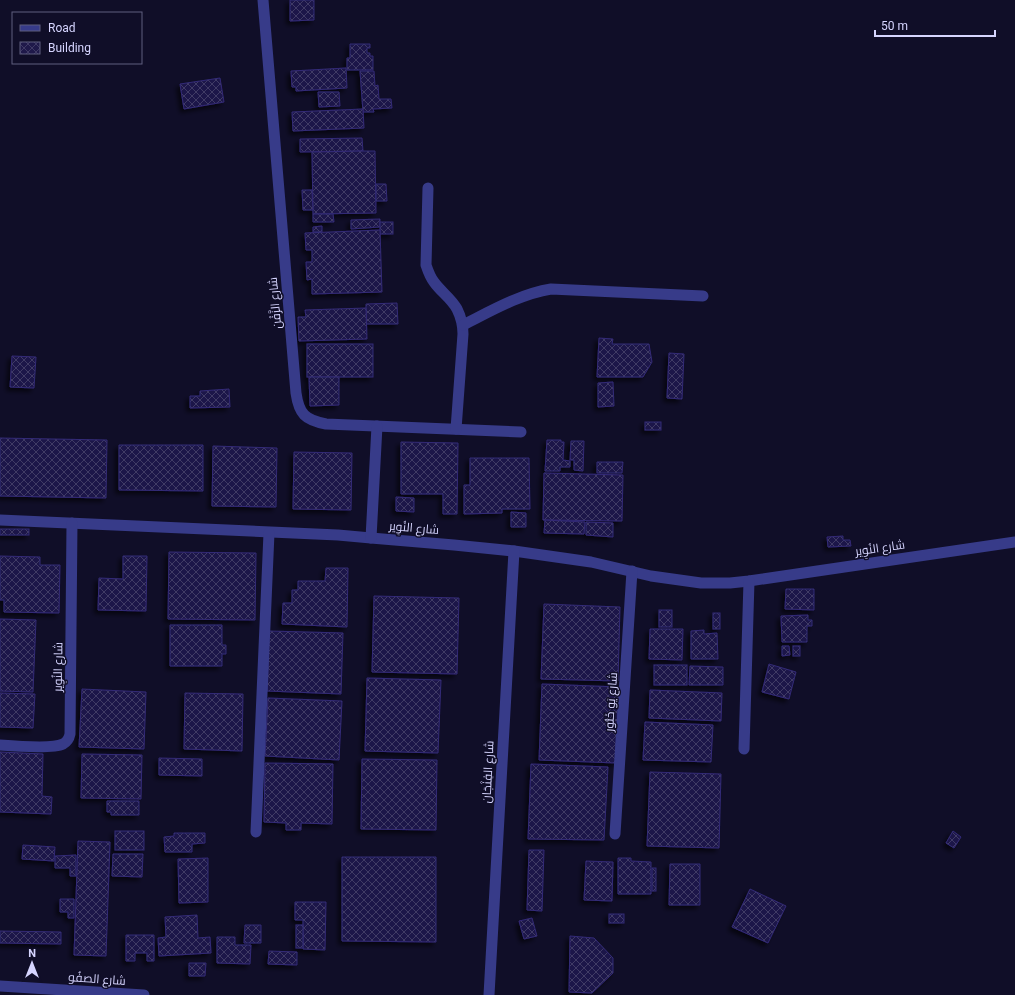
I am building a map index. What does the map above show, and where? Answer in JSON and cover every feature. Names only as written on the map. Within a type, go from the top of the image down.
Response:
[{"type":"street","name":"شارع الزَّفْن","points":[[263,0],[298,405],[304,415],[313,421],[326,424],[521,432]]},
{"type":"street","points":[[428,188],[426,265],[433,282],[457,308],[463,325],[456,429]]},
{"type":"street","points":[[463,325],[537,291],[551,289],[704,296]]},
{"type":"street","points":[[371,538],[377,426]]},
{"type":"street","name":"شارع النُوِير","points":[[0,520],[338,535],[454,545],[514,551],[591,562],[672,579],[700,583],[750,581],[1015,542]]},
{"type":"street","name":"شارع النُوِير","points":[[0,745],[53,747],[64,743],[70,734],[72,524]]},
{"type":"street","points":[[256,832],[269,533]]},
{"type":"street","name":"شارع الفِنْجَان","points":[[489,995],[514,551]]},
{"type":"street","name":"شارع يَو خَنُّور","points":[[615,834],[632,571]]},
{"type":"street","points":[[744,749],[750,581]]},
{"type":"street","name":"شارع الصفُو","points":[[0,986],[70,993],[144,995]]},
{"type":"building","points":[[290,0],[314,0],[314,20],[290,21]]},
{"type":"building","points":[[350,44],[370,44],[370,48],[367,48],[367,53],[370,53],[370,56],[373,56],[373,70],[347,70],[347,58],[350,58]]},
{"type":"building","points":[[346,68],[347,88],[296,91],[296,87],[292,87],[291,71]]},
{"type":"building","points":[[360,71],[374,71],[375,86],[378,85],[379,99],[391,99],[392,108],[373,109],[374,112],[363,112]]},
{"type":"building","points":[[220,78],[224,102],[184,109],[180,84]]},
{"type":"building","points":[[318,92],[339,92],[340,106],[319,107]]},
{"type":"building","points":[[363,109],[364,128],[293,131],[292,112]]},
{"type":"building","points":[[362,138],[363,151],[300,152],[300,139]]},
{"type":"building","points":[[375,151],[376,213],[313,214],[312,152]]},
{"type":"building","points":[[376,184],[386,184],[387,201],[376,201]]},
{"type":"building","points":[[302,190],[312,190],[313,210],[303,210]]},
{"type":"building","points":[[313,214],[333,214],[334,222],[313,222]]},
{"type":"building","points":[[380,219],[380,227],[351,229],[351,220]]},
{"type":"building","points":[[380,222],[393,222],[393,234],[380,234]]},
{"type":"building","points":[[322,226],[322,232],[313,232],[313,227]]},
{"type":"building","points":[[380,230],[382,292],[312,294],[312,279],[307,280],[306,262],[312,262],[312,250],[306,250],[305,233]]},
{"type":"building","points":[[397,303],[398,324],[366,324],[366,304]]},
{"type":"building","points":[[366,308],[367,339],[299,341],[298,317],[306,317],[305,310]]},
{"type":"building","points":[[599,338],[613,339],[612,344],[649,344],[652,362],[643,377],[597,377]]},
{"type":"building","points":[[307,344],[373,344],[373,377],[307,377]]},
{"type":"building","points":[[669,353],[684,354],[682,399],[667,398]]},
{"type":"building","points":[[12,356],[36,357],[34,388],[10,387]]},
{"type":"building","points":[[309,377],[339,377],[339,405],[310,406]]},
{"type":"building","points":[[613,382],[614,406],[598,407],[598,383]]},
{"type":"building","points":[[229,389],[230,407],[190,408],[190,396],[200,396],[200,391]]},
{"type":"building","points":[[645,422],[661,422],[661,430],[645,430]]},
{"type":"building","points":[[0,438],[107,440],[106,498],[0,496]]},
{"type":"building","points":[[547,440],[561,440],[561,442],[564,442],[563,460],[570,461],[570,467],[560,467],[560,471],[545,471]]},
{"type":"building","points":[[571,441],[584,441],[583,471],[574,470],[574,460],[570,460]]},
{"type":"building","points":[[401,442],[458,443],[457,514],[443,514],[443,494],[401,494]]},
{"type":"building","points":[[119,445],[203,445],[203,491],[119,490]]},
{"type":"building","points":[[213,446],[277,448],[276,507],[212,506]]},
{"type":"building","points":[[294,452],[352,453],[351,510],[293,509]]},
{"type":"building","points":[[470,458],[529,458],[530,509],[502,509],[502,513],[464,514],[464,485],[470,485]]},
{"type":"building","points":[[597,462],[623,462],[622,473],[597,473]]},
{"type":"building","points":[[544,473],[623,475],[622,521],[543,520]]},
{"type":"building","points":[[396,497],[414,498],[414,512],[396,511]]},
{"type":"building","points":[[511,512],[526,513],[526,527],[511,527]]},
{"type":"building","points":[[545,520],[585,522],[584,534],[544,533]]},
{"type":"building","points":[[586,522],[613,523],[613,537],[586,535]]},
{"type":"building","points":[[0,529],[29,529],[29,535],[0,535]]},
{"type":"building","points":[[843,536],[843,540],[850,540],[851,546],[828,547],[827,537]]},
{"type":"building","points":[[169,552],[256,553],[255,620],[168,619]]},
{"type":"building","points":[[0,556],[40,557],[40,565],[60,565],[59,613],[4,612],[4,600],[0,600]]},
{"type":"building","points":[[123,556],[147,556],[146,611],[98,610],[99,578],[123,579]]},
{"type":"building","points":[[326,568],[348,568],[347,627],[282,624],[283,603],[292,603],[292,590],[298,590],[298,581],[325,581]]},
{"type":"building","points":[[786,589],[814,589],[814,610],[785,609]]},
{"type":"building","points":[[374,596],[459,598],[457,674],[372,672]]},
{"type":"building","points":[[544,604],[620,607],[618,681],[541,679]]},
{"type":"building","points":[[659,610],[672,610],[672,627],[659,627]]},
{"type":"building","points":[[713,613],[720,613],[720,629],[713,629]]},
{"type":"building","points":[[808,615],[808,620],[812,620],[812,626],[807,626],[807,642],[782,642],[781,616]]},
{"type":"building","points":[[0,619],[36,620],[33,692],[0,691]]},
{"type":"building","points":[[170,625],[222,625],[222,645],[226,645],[226,654],[222,654],[222,666],[170,666]]},
{"type":"building","points":[[650,629],[683,629],[682,660],[649,659]]},
{"type":"building","points":[[704,630],[704,634],[717,633],[718,659],[691,659],[691,631]]},
{"type":"building","points":[[269,631],[343,633],[341,694],[267,691]]},
{"type":"building","points":[[782,646],[789,646],[790,655],[782,656]]},
{"type":"building","points":[[793,646],[800,646],[800,656],[793,656]]},
{"type":"building","points":[[769,664],[796,672],[789,699],[762,692]]},
{"type":"building","points":[[654,665],[687,665],[687,685],[654,685]]},
{"type":"building","points":[[690,666],[723,667],[723,685],[689,685]]},
{"type":"building","points":[[367,678],[441,680],[438,753],[365,751]]},
{"type":"building","points":[[542,684],[619,687],[616,763],[539,760]]},
{"type":"building","points":[[82,689],[146,692],[144,749],[79,747]]},
{"type":"building","points":[[650,690],[722,693],[721,721],[649,718]]},
{"type":"building","points":[[0,693],[35,694],[33,728],[0,727]]},
{"type":"building","points":[[185,693],[243,694],[242,751],[184,749]]},
{"type":"building","points":[[268,698],[342,701],[339,760],[265,756]]},
{"type":"building","points":[[645,722],[713,725],[711,762],[643,760]]},
{"type":"building","points":[[0,752],[43,754],[42,796],[52,797],[51,814],[0,812]]},
{"type":"building","points":[[82,754],[142,755],[141,799],[81,798]]},
{"type":"building","points":[[159,758],[202,759],[202,776],[159,775]]},
{"type":"building","points":[[362,759],[437,760],[436,830],[361,829]]},
{"type":"building","points":[[265,763],[333,764],[332,824],[301,823],[301,830],[286,830],[286,823],[264,822]]},
{"type":"building","points":[[531,764],[608,767],[604,840],[528,839]]},
{"type":"building","points":[[650,772],[721,774],[719,848],[647,846]]},
{"type":"building","points":[[107,801],[139,801],[139,815],[111,815],[111,812],[107,812]]},
{"type":"building","points":[[115,831],[144,831],[144,850],[115,850]]},
{"type":"building","points":[[953,831],[961,837],[954,848],[946,843]]},
{"type":"building","points":[[174,833],[205,833],[205,843],[192,844],[192,852],[165,852],[164,837],[174,836]]},
{"type":"building","points":[[78,841],[110,842],[106,956],[74,955]]},
{"type":"building","points":[[23,845],[55,847],[54,861],[22,859]]},
{"type":"building","points":[[529,850],[544,850],[542,911],[527,910]]},
{"type":"building","points":[[113,854],[143,854],[142,877],[112,876]]},
{"type":"building","points":[[76,855],[76,876],[70,876],[70,868],[55,868],[55,856]]},
{"type":"building","points":[[342,857],[436,857],[436,942],[342,941]]},
{"type":"building","points":[[208,858],[208,902],[179,903],[178,859]]},
{"type":"building","points":[[618,858],[631,858],[631,861],[651,862],[651,894],[618,894]]},
{"type":"building","points":[[586,861],[613,862],[612,901],[584,900]]},
{"type":"building","points":[[670,864],[700,864],[700,905],[669,905]]},
{"type":"building","points":[[652,868],[656,868],[656,891],[652,891]]},
{"type":"building","points":[[750,889],[786,906],[768,943],[732,927]]},
{"type":"building","points":[[60,899],[74,899],[74,918],[68,918],[68,912],[60,912]]},
{"type":"building","points":[[295,902],[326,902],[325,950],[303,949],[303,920],[295,920]]},
{"type":"building","points":[[609,914],[624,914],[624,923],[609,923]]},
{"type":"building","points":[[197,915],[198,938],[210,937],[211,953],[159,956],[158,938],[166,937],[165,917]]},
{"type":"building","points":[[532,918],[537,936],[524,939],[519,921]]},
{"type":"building","points":[[245,925],[261,925],[261,943],[244,943]]},
{"type":"building","points":[[296,925],[303,925],[303,948],[296,948]]},
{"type":"building","points":[[0,931],[61,932],[61,944],[0,943]]},
{"type":"building","points":[[126,935],[154,935],[154,961],[147,961],[147,953],[135,953],[135,961],[126,961]]},
{"type":"building","points":[[570,936],[594,938],[613,958],[613,973],[592,993],[569,992]]},
{"type":"building","points":[[217,937],[235,937],[235,945],[251,945],[250,964],[217,963]]},
{"type":"building","points":[[269,951],[297,952],[297,965],[268,964]]},
{"type":"building","points":[[189,963],[206,963],[205,976],[189,976]]}]
